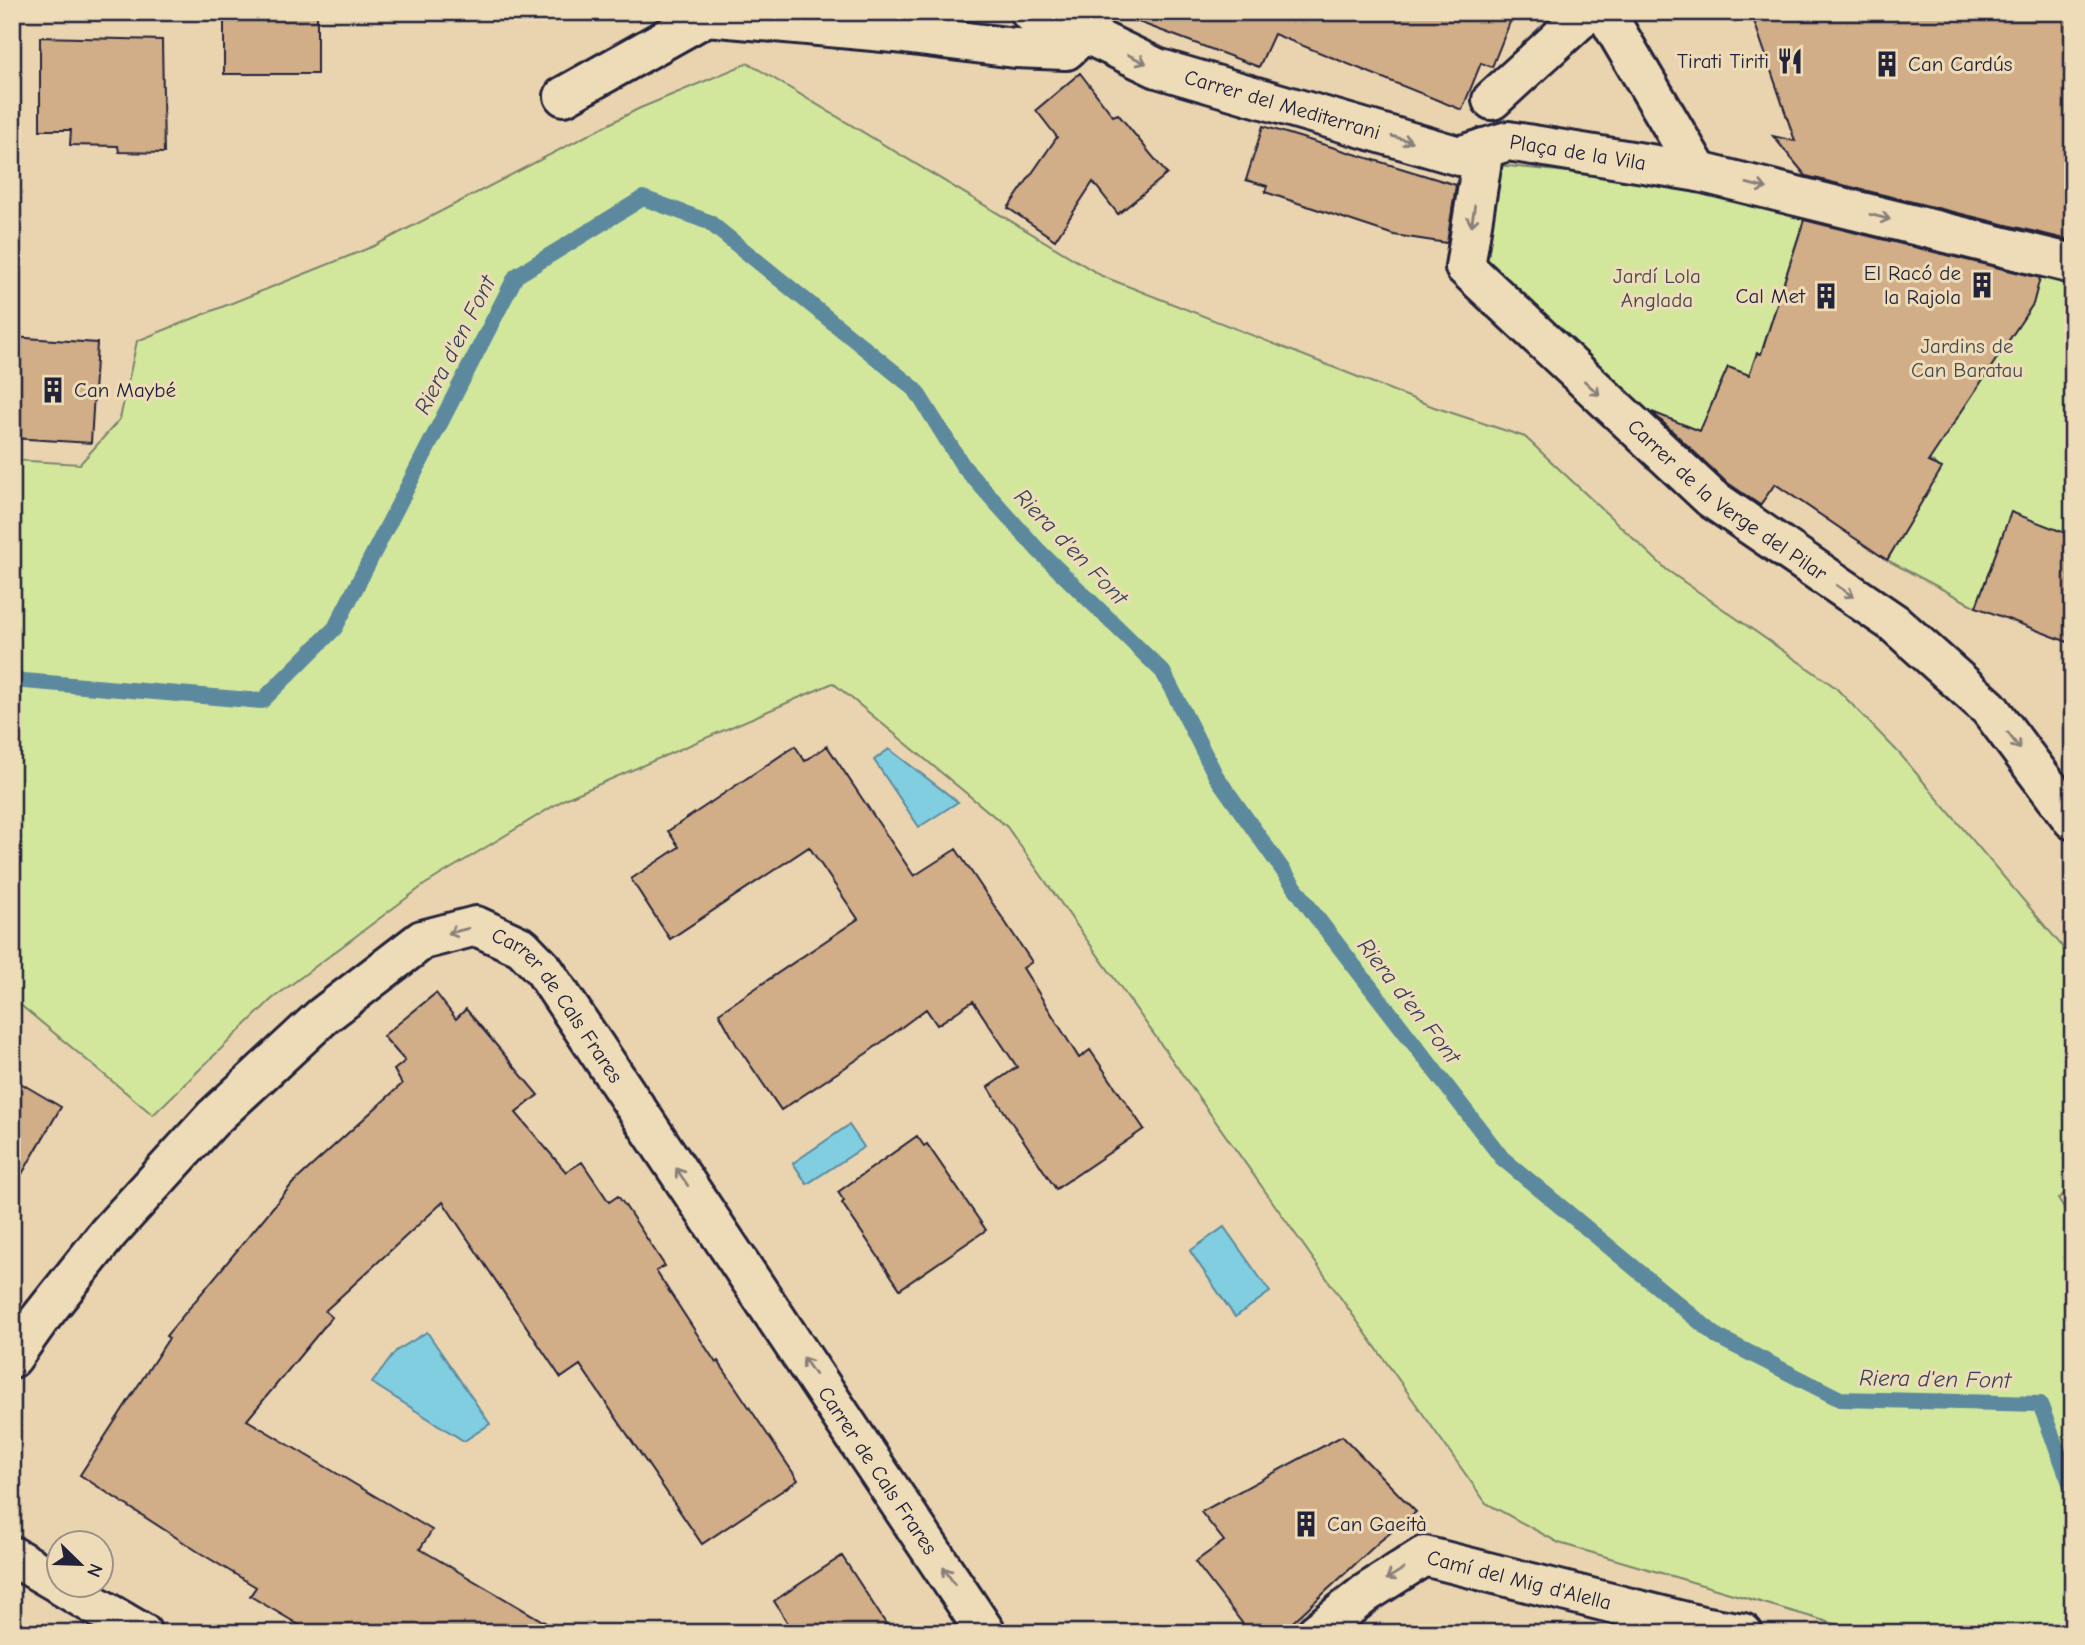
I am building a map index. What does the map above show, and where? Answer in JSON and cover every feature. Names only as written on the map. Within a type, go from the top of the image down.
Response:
[{"type":"street","name":"Carrer del Mediterrani","points":[[1030,12],[1047,15],[1157,68],[1459,156],[1488,122]]},
{"type":"street","points":[[1488,122],[1588,12]]},
{"type":"street","points":[[1605,12],[1699,172]]},
{"type":"street","points":[[564,96],[706,16],[895,33],[1015,48],[1066,50],[1084,33]]},
{"type":"street","name":"Plaça de la Vila","points":[[1488,122],[1508,141],[1699,172],[2073,264]]},
{"type":"street","name":"Carrer de la Verge del Pilar","points":[[1488,122],[1465,267],[1711,498],[1894,624],[1989,708],[2073,820]]},
{"type":"street","name":"Carrer de Cals Frares","points":[[12,1358],[109,1232],[212,1118],[323,1016],[422,940],[476,926],[522,947],[544,970],[986,1633]]},
{"type":"street","points":[[12,1556],[46,1576]]},
{"type":"street","name":"Camí del Mig d'Alella","points":[[1316,1633],[1366,1593],[1424,1556],[1702,1626],[1743,1633]]},
{"type":"street","points":[[86,1600],[142,1633]]},
{"type":"green space","points":[[748,63],[1102,276],[1434,407],[1525,437],[1667,570],[1835,687],[1900,754],[2073,959],[2073,1186],[2058,1199],[2073,1223],[2073,1633],[1866,1633],[1559,1543],[1486,1503],[1007,827],[833,683],[565,799],[424,885],[272,999],[153,1115],[12,998],[12,460],[80,464],[120,419],[137,341],[374,246],[638,109]]},
{"type":"green space","name":"Jardí Lola Anglada","points":[[1498,165],[1675,183],[1805,216],[1761,354],[1757,353],[1749,375],[1728,367],[1710,408],[1724,440],[1687,426],[1672,449],[1480,267]]},
{"type":"green space","name":"Jardins de Can Baratau","points":[[1887,234],[2073,273],[2073,545],[2057,530],[2011,513],[1976,607],[1887,560],[1941,468],[1837,397],[1866,330]]},
{"type":"water","points":[[889,749],[958,802],[919,827],[874,760]]},
{"type":"water","points":[[849,1125],[864,1147],[807,1184],[793,1163]]},
{"type":"water","points":[[1224,1227],[1270,1292],[1235,1317],[1190,1251]]},
{"type":"water","points":[[427,1332],[490,1424],[464,1441],[372,1383],[396,1351]]},
{"type":"building","points":[[224,12],[317,12],[317,74],[224,74]]},
{"type":"building","points":[[1126,12],[1514,12],[1492,67],[1481,63],[1462,110],[1274,34],[1259,67],[1125,17]]},
{"type":"building","points":[[1751,12],[2073,12],[2073,241],[1806,176],[1773,136],[1795,141]]},
{"type":"building","points":[[40,37],[162,40],[164,153],[119,152],[118,146],[70,145],[71,130],[40,130]]},
{"type":"building","points":[[1080,73],[1113,116],[1118,114],[1167,174],[1118,214],[1093,182],[1055,240],[1008,208],[1057,137],[1036,110]]},
{"type":"building","points":[[1263,126],[1456,185],[1447,243],[1394,235],[1265,192],[1267,186],[1246,180]]},
{"type":"building","points":[[1804,220],[2040,278],[2033,304],[1928,462],[1942,468],[1887,560],[1775,484],[1760,505],[1725,481],[1652,412],[1700,431],[1728,367],[1749,375],[1757,353],[1761,354]]},
{"type":"building","name":"Can Maybé","points":[[12,337],[97,343],[91,443],[12,438]]},
{"type":"building","points":[[2011,512],[2073,536],[2073,644],[1976,607]]},
{"type":"building","points":[[795,746],[805,761],[827,746],[914,876],[956,849],[1032,962],[1023,968],[1079,1058],[1090,1050],[1144,1129],[1056,1189],[988,1087],[1017,1067],[973,1001],[937,1025],[926,1009],[867,1053],[781,1110],[736,1044],[719,1013],[858,919],[809,847],[670,939],[631,879],[679,847],[668,831]]},
{"type":"building","points":[[436,993],[456,1019],[466,1009],[538,1095],[516,1113],[566,1172],[582,1162],[609,1202],[618,1196],[665,1266],[656,1271],[798,1480],[702,1544],[580,1365],[561,1378],[443,1202],[325,1311],[332,1317],[247,1420],[432,1530],[420,1549],[563,1633],[313,1633],[250,1596],[256,1587],[80,1475],[169,1338],[166,1336],[293,1183],[402,1084],[394,1070],[405,1061],[383,1036]]},
{"type":"building","points":[[12,1078],[61,1107],[12,1191]]},
{"type":"building","points":[[917,1136],[924,1146],[927,1144],[986,1230],[900,1289],[842,1203],[844,1201],[838,1192]]},
{"type":"building","name":"Can Gaeità","points":[[1342,1436],[1416,1512],[1379,1542],[1281,1633],[1250,1633],[1195,1562],[1224,1541],[1201,1512]]},
{"type":"building","points":[[842,1556],[892,1633],[794,1633],[774,1601]]},
{"type":"waterway","name":"Riera d'en Font","points":[[12,680],[262,701],[335,628],[516,276],[643,198],[709,222],[915,389],[963,466],[1038,550],[1163,672],[1216,776],[1314,914],[1502,1158],[1718,1337],[1840,1399],[2040,1404],[2073,1491]]},
{"type":"place","name":"Tirati Tiriti","points":[[1790,61]]},
{"type":"place","name":"Can Cardús","points":[[1887,64]]},
{"type":"place","name":"El Racó de la Rajola","points":[[1982,285]]},
{"type":"place","name":"Cal Met","points":[[1826,296]]},
{"type":"place","name":"Can Maybé","points":[[53,390]]},
{"type":"place","name":"Can Gaeità","points":[[1306,1524]]}]
